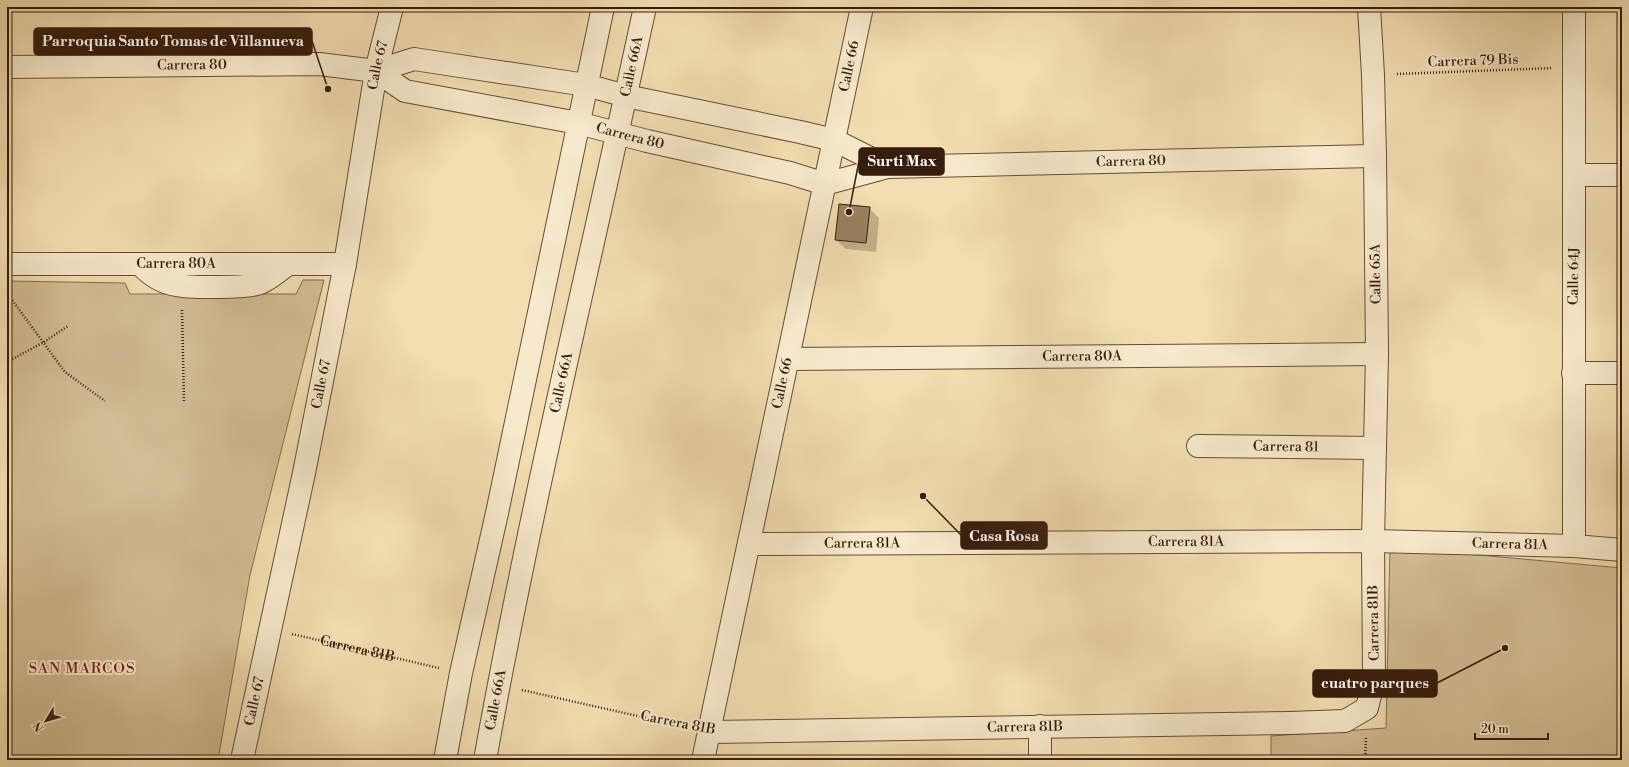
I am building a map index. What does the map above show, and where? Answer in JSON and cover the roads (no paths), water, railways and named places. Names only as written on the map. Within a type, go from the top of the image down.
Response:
[{"type":"street","name":"Calle 67","points":[[242,760],[304,473],[345,264],[376,71],[392,7]]},
{"type":"street","points":[[445,760],[461,673],[497,513],[602,7]]},
{"type":"street","name":"Calle 66A","points":[[484,760],[516,597],[645,7]]},
{"type":"street","name":"Calle 66","points":[[703,760],[862,7]]},
{"type":"street","name":"Calle 65A","points":[[1369,7],[1373,75],[1375,156],[1377,354],[1373,541]]},
{"type":"street","name":"Calle 64J","points":[[1574,7],[1574,546]]},
{"type":"street","name":"Carrera 80","points":[[7,67],[319,64],[376,71],[414,59],[586,85],[626,96],[834,140],[888,167]]},
{"type":"street","name":"Carrera 80","points":[[376,71],[405,90],[578,123],[790,173],[825,184],[888,167],[1375,156]]},
{"type":"street","points":[[1575,175],[1622,175]]},
{"type":"street","name":"Carrera 80A","points":[[7,264],[345,264]]},
{"type":"street","points":[[140,264],[149,274],[177,285],[229,287],[258,284],[277,273],[288,264]]},
{"type":"street","name":"Carrera 80A","points":[[788,359],[1377,354]]},
{"type":"street","points":[[1573,373],[1622,373]]},
{"type":"street","name":"Carrera 81","points":[[1198,446],[1375,448]]},
{"type":"street","name":"Carrera 81A","points":[[749,544],[1373,541],[1574,546],[1622,550]]},
{"type":"street","name":"Carrera 81B","points":[[709,732],[1346,721],[1367,708],[1374,679],[1373,541]]},
{"type":"street","points":[[1040,726],[1040,760]]},
{"type":"place","name":"Parroquia Santo Tomas de Villanueva","points":[[328,89]]},
{"type":"place","name":"Surti Max","points":[[849,212]]},
{"type":"place","name":"Casa Rosa","points":[[923,496]]},
{"type":"place","name":"cuatro parques","points":[[1505,648]]},
{"type":"district","name":"SAN MARCOS","points":[[82,668]]}]
